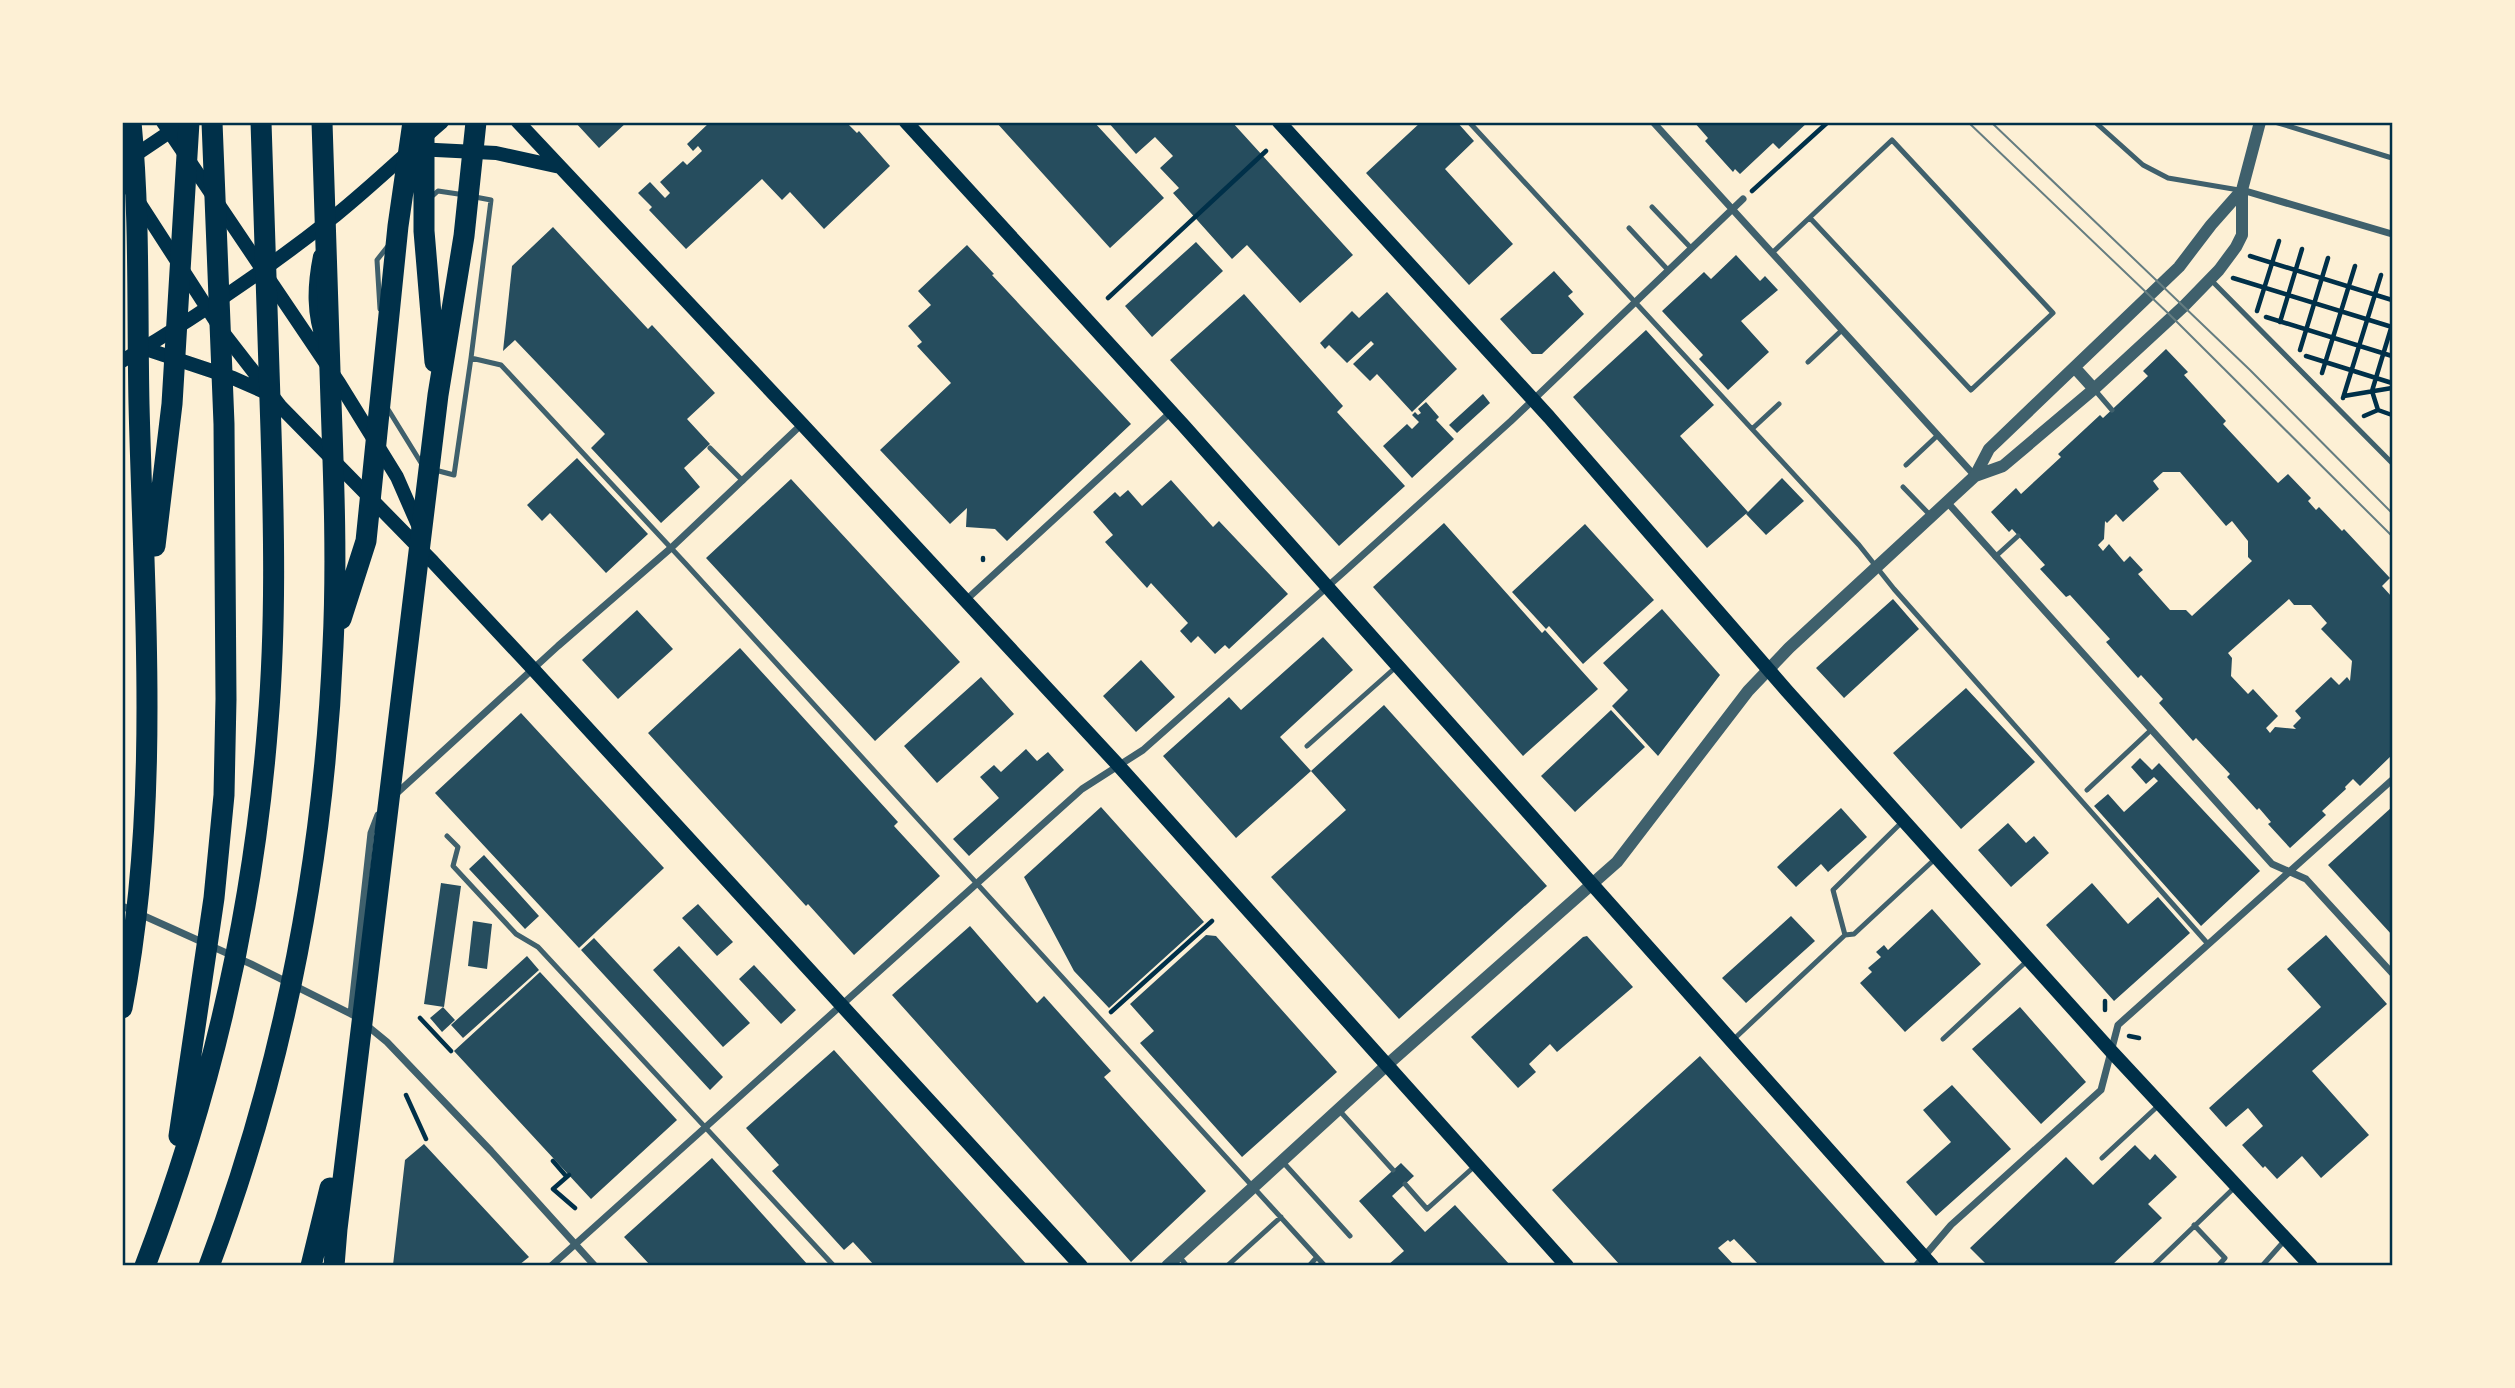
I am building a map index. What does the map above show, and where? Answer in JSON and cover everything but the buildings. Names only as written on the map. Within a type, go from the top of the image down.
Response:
[{"type":"highway","points":[[122,1008],[142,873],[148,758],[147,610],[131,122]]},
{"type":"highway","points":[[147,610],[172,404],[187,122]]},
{"type":"highway","points":[[172,1194],[214,898],[224,795],[224,424],[212,122]]},
{"type":"highway","points":[[145,1265],[172,1194],[207,1078],[234,965],[253,857],[268,720],[273,536],[261,122]]},
{"type":"highway","points":[[209,1265],[232,1204],[278,1046],[296,965],[321,805],[334,644],[335,527],[321,122]]},
{"type":"highway","points":[[334,644],[366,541],[398,226],[413,122]]},
{"type":"highway","points":[[424,122],[424,232],[438,395]]},
{"type":"highway","points":[[334,1265],[438,395],[464,236],[476,122]]},
{"type":"highway","points":[[311,1265],[356,1073]]},
{"type":"main road","points":[[122,164],[166,128],[187,122]]},
{"type":"main road","points":[[122,360],[262,270],[338,213],[442,122]]},
{"type":"main road","points":[[518,122],[1118,765],[1567,1265]]},
{"type":"main road","points":[[906,122],[1328,586],[1732,1041],[1924,1263]]},
{"type":"main road","points":[[1288,126],[2111,1051],[2312,1265]]},
{"type":"main road","points":[[166,128],[339,383],[397,477],[433,562]]},
{"type":"main road","points":[[411,149],[496,153],[560,167]]},
{"type":"main road","points":[[122,176],[206,308],[270,394],[533,669],[1081,1265]]},
{"type":"main road","points":[[338,213],[321,253],[315,282],[316,322],[339,383]]},
{"type":"main road","points":[[143,348],[233,378],[270,394]]},
{"type":"street","points":[[1653,122],[1975,476]]},
{"type":"street","points":[[1975,476],[2003,466],[2094,389],[2210,279],[2236,247],[2242,235],[2242,190],[2260,122]]},
{"type":"street","points":[[2242,190],[2392,234]]},
{"type":"street","points":[[1167,1265],[1183,1260],[1253,1187],[1338,1109],[1618,862],[1748,691],[1975,476],[1989,449],[2179,267],[2242,190]]},
{"type":"street","points":[[551,1265],[1082,789],[1148,746],[1328,586],[1533,399],[1743,199]]},
{"type":"street","points":[[2075,368],[2094,389]]},
{"type":"street","points":[[966,600],[1172,412]]},
{"type":"street","points":[[352,1014],[371,833],[380,811],[401,788],[671,548],[802,424]]},
{"type":"street","points":[[1947,502],[2272,864],[2306,879],[2392,973]]},
{"type":"street","points":[[1924,1263],[1951,1226],[2101,1090],[2118,1025],[2392,780]]},
{"type":"street","points":[[122,906],[251,964],[352,1014],[387,1042],[595,1265]]},
{"type":"lane","points":[[1469,122],[1859,545],[2208,944]]},
{"type":"lane","points":[[2095,122],[2143,165],[2168,178],[2242,190]]},
{"type":"lane","points":[[2275,122],[2392,158]]},
{"type":"lane","points":[[1772,253],[1892,141],[2053,313],[1971,390],[1810,218]]},
{"type":"lane","points":[[381,326],[385,405],[424,468],[454,475],[491,200],[438,191],[414,211]]},
{"type":"lane","points":[[1652,206],[1691,248]]},
{"type":"lane","points":[[380,313],[377,260],[407,221]]},
{"type":"lane","points":[[1629,228],[1668,270]]},
{"type":"lane","points":[[2210,279],[2392,463]]},
{"type":"lane","points":[[1808,362],[1842,330]]},
{"type":"lane","points":[[471,358],[501,365],[1325,1265]]},
{"type":"lane","points":[[2094,389],[2112,410]]},
{"type":"lane","points":[[1752,429],[1779,404]]},
{"type":"lane","points":[[1906,465],[1938,435]]},
{"type":"lane","points":[[710,448],[743,481]]},
{"type":"lane","points":[[1903,487],[1931,516]]},
{"type":"lane","points":[[1996,556],[2018,536]]},
{"type":"lane","points":[[1307,746],[1398,665]]},
{"type":"lane","points":[[2087,790],[2151,730]]},
{"type":"lane","points":[[1846,935],[1833,890],[1904,820]]},
{"type":"lane","points":[[447,836],[458,847],[453,866],[516,934],[538,947],[834,1265]]},
{"type":"lane","points":[[1732,1041],[1846,935],[1854,934],[1937,857]]},
{"type":"lane","points":[[1943,1039],[2029,959]]},
{"type":"lane","points":[[2102,1158],[2160,1104]]},
{"type":"lane","points":[[1338,1109],[1392,1170]]},
{"type":"lane","points":[[1282,1161],[1350,1236]]},
{"type":"lane","points":[[1405,1184],[1427,1209],[1477,1164]]},
{"type":"lane","points":[[2153,1265],[2236,1186]]},
{"type":"lane","points":[[1227,1265],[1281,1217]]},
{"type":"lane","points":[[2194,1225],[2225,1258],[2218,1265]]},
{"type":"lane","points":[[2262,1265],[2287,1239]]},
{"type":"lane","points":[[1309,1265],[1317,1257]]},
{"type":"path","points":[[1763,181],[1828,122]]},
{"type":"path","points":[[1108,298],[1266,151]]},
{"type":"path","points":[[2256,314],[2279,242]]},
{"type":"path","points":[[2273,343],[2302,249]]},
{"type":"path","points":[[2249,256],[2392,300]]},
{"type":"path","points":[[2328,258],[2299,354],[2376,378],[2392,386]]},
{"type":"path","points":[[2318,387],[2355,266]]},
{"type":"path","points":[[2339,409],[2381,275]]},
{"type":"path","points":[[2234,278],[2392,326],[2372,391],[2378,411]]},
{"type":"path","points":[[2239,308],[2392,356]]},
{"type":"path","points":[[2344,396],[2392,386]]},
{"type":"path","points":[[2344,396],[2350,403]]},
{"type":"path","points":[[2357,410],[2364,417],[2378,411],[2392,415]]},
{"type":"path","points":[[1102,1020],[1212,921]]},
{"type":"path","points":[[2105,1001],[2105,1010]]},
{"type":"path","points":[[420,1018],[451,1051]]},
{"type":"path","points":[[2129,1036],[2139,1038]]},
{"type":"path","points":[[405,1095],[426,1139]]},
{"type":"path","points":[[552,1161],[568,1176],[553,1189],[575,1208]]},
{"type":"tram line","points":[[1968,122],[2172,317],[2392,536]]},
{"type":"tram line","points":[[1991,122],[2250,370],[2392,513]]}]
